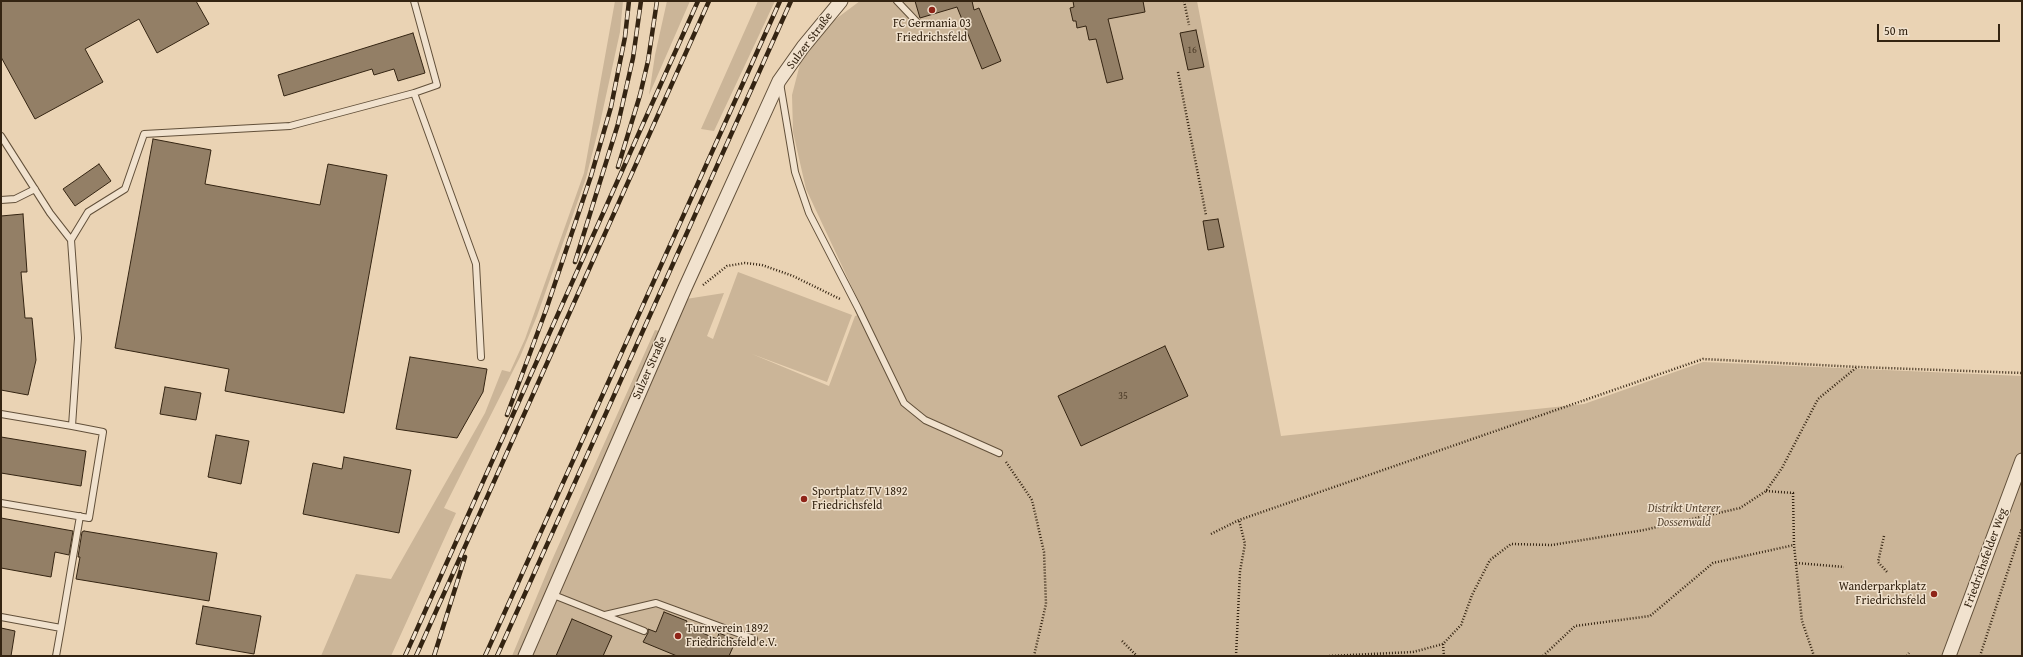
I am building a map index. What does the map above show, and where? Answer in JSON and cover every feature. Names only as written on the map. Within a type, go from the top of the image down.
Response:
[{"type":"street","name":"Sulzer Straße","points":[[525,656],[685,288],[779,81],[803,47],[841,1]]},
{"type":"street","name":"Friedrichsfelder Weg","points":[[1949,656],[2022,460]]},
{"type":"lane","points":[[71,240],[88,212],[125,189],[144,134],[290,126],[414,93],[437,85],[414,1]]},
{"type":"lane","points":[[898,1],[916,21]]},
{"type":"lane","name":"Sulzer Straße","points":[[779,81],[795,172],[809,213],[858,308],[904,403],[925,420],[1000,453]]},
{"type":"lane","points":[[414,93],[476,264],[481,357]]},
{"type":"lane","points":[[1,136],[35,189],[71,240],[78,338],[72,426]]},
{"type":"lane","points":[[1,200],[15,199],[35,189]]},
{"type":"lane","points":[[1,414],[103,432],[89,518],[1,502]]},
{"type":"lane","points":[[56,656],[80,516]]},
{"type":"lane","points":[[551,594],[644,631]]},
{"type":"lane","points":[[605,615],[656,602],[754,639]]},
{"type":"lane","points":[[1,617],[61,628]]},
{"type":"path","points":[[1184,1],[1189,25]]},
{"type":"path","points":[[1178,72],[1206,215]]},
{"type":"path","points":[[685,288],[700,287],[727,266],[745,263],[762,265],[793,276],[858,308]]},
{"type":"path","points":[[1212,534],[1239,520],[1703,359],[2022,373]]},
{"type":"path","points":[[1328,656],[1413,652],[1443,644],[1461,625],[1472,595],[1490,560],[1511,544],[1552,544],[1644,530],[1740,508],[1766,491],[1782,468],[1818,399],[1858,367]]},
{"type":"path","points":[[1000,453],[1032,500],[1044,552],[1046,604],[1034,656]]},
{"type":"path","points":[[1766,491],[1793,493],[1794,545],[1802,621],[1814,656]]},
{"type":"path","points":[[1236,656],[1240,571],[1245,544],[1239,520]]},
{"type":"path","points":[[1980,656],[2022,528]]},
{"type":"path","points":[[1884,536],[1878,562],[1887,572]]},
{"type":"path","points":[[1543,656],[1575,626],[1650,616],[1713,563],[1794,545]]},
{"type":"path","points":[[1796,563],[1844,567]]},
{"type":"path","points":[[1122,641],[1137,656]]},
{"type":"path","points":[[1443,644],[1444,656]]},
{"type":"green space","points":[[615,1],[623,1],[620,32],[586,178],[537,316],[520,357],[444,508],[456,513],[391,656],[321,656],[356,574],[391,579],[485,413],[502,370],[510,372],[525,339],[584,173]]},
{"type":"green space","points":[[667,1],[690,1],[649,95],[655,55]]},
{"type":"green space","points":[[758,1],[775,1],[714,131],[701,129]]},
{"type":"green space","name":"Distrikt Unterer Dossenwald","points":[[860,1],[1197,1],[1281,436],[1584,404],[1703,362],[2022,376],[2022,656],[512,656],[552,560],[655,330],[673,334],[686,299],[724,293],[707,336],[713,339],[738,272],[852,315],[827,382],[752,354],[829,386],[855,316],[864,313],[806,189],[793,132],[792,95],[800,64],[825,27]]},
{"type":"building","points":[[1,1],[196,1],[209,24],[157,53],[139,19],[85,49],[103,82],[35,119],[1,57]]},
{"type":"building","points":[[915,1],[972,1],[974,10],[979,8],[1001,61],[982,69],[957,7],[920,18]]},
{"type":"building","points":[[1073,1],[1143,1],[1145,12],[1108,19],[1123,79],[1107,83],[1096,39],[1089,40],[1086,26],[1077,28],[1076,21],[1073,21],[1070,8],[1074,7]]},
{"type":"building","points":[[1196,30],[1204,67],[1188,70],[1180,33]]},
{"type":"building","points":[[413,33],[425,73],[398,81],[394,69],[374,75],[372,69],[284,96],[278,75]]},
{"type":"building","points":[[153,139],[211,150],[205,184],[320,205],[328,164],[387,175],[344,413],[225,391],[229,369],[115,348]]},
{"type":"building","points":[[99,164],[111,181],[75,206],[63,189]]},
{"type":"building","points":[[23,214],[27,272],[21,272],[25,318],[32,318],[36,360],[28,395],[1,390],[1,216]]},
{"type":"building","points":[[1218,219],[1224,247],[1208,250],[1203,221]]},
{"type":"building","points":[[1165,346],[1188,396],[1081,446],[1058,396]]},
{"type":"building","points":[[410,357],[487,369],[483,392],[457,438],[396,429]]},
{"type":"building","points":[[165,387],[201,393],[196,420],[160,414]]},
{"type":"building","points":[[216,435],[249,441],[241,484],[208,477]]},
{"type":"building","points":[[1,437],[86,451],[81,486],[1,473]]},
{"type":"building","points":[[344,457],[411,470],[399,533],[303,514],[313,463],[342,469]]},
{"type":"building","points":[[1,518],[73,531],[69,555],[55,552],[51,577],[1,568]]},
{"type":"building","points":[[84,531],[217,553],[209,601],[76,579],[82,532]]},
{"type":"building","points":[[203,606],[261,616],[254,654],[196,644]]},
{"type":"building","name":"Turnverein 1892 Friedrichsfeld e.V.","points":[[664,612],[687,621],[685,626],[717,639],[719,633],[736,640],[729,656],[677,656],[643,642],[648,633],[648,629],[656,632]]},
{"type":"building","points":[[572,619],[612,636],[603,656],[556,656]]},
{"type":"building","points":[[1,628],[15,631],[11,656],[1,656]]},
{"type":"railway","points":[[507,415],[546,310],[591,176],[611,107],[625,37],[629,1]]},
{"type":"railway","points":[[575,262],[618,124],[633,58],[641,1]]},
{"type":"railway","points":[[618,167],[640,95],[648,61],[657,1]]},
{"type":"railway","points":[[405,656],[698,1]]},
{"type":"railway","points":[[416,656],[709,1]]},
{"type":"railway","points":[[485,656],[780,1]]},
{"type":"railway","points":[[497,656],[791,1]]},
{"type":"railway","points":[[434,656],[465,557]]},
{"type":"place","name":"FC Germania 03 Friedrichsfeld","points":[[932,10]]},
{"type":"place","name":"Sportplatz TV 1892 Friedrichsfeld","points":[[804,499]]},
{"type":"place","name":"Wanderparkplatz Friedrichsfeld","points":[[1934,594]]},
{"type":"place","name":"Turnverein 1892 Friedrichsfeld e.V.","points":[[678,636]]}]
